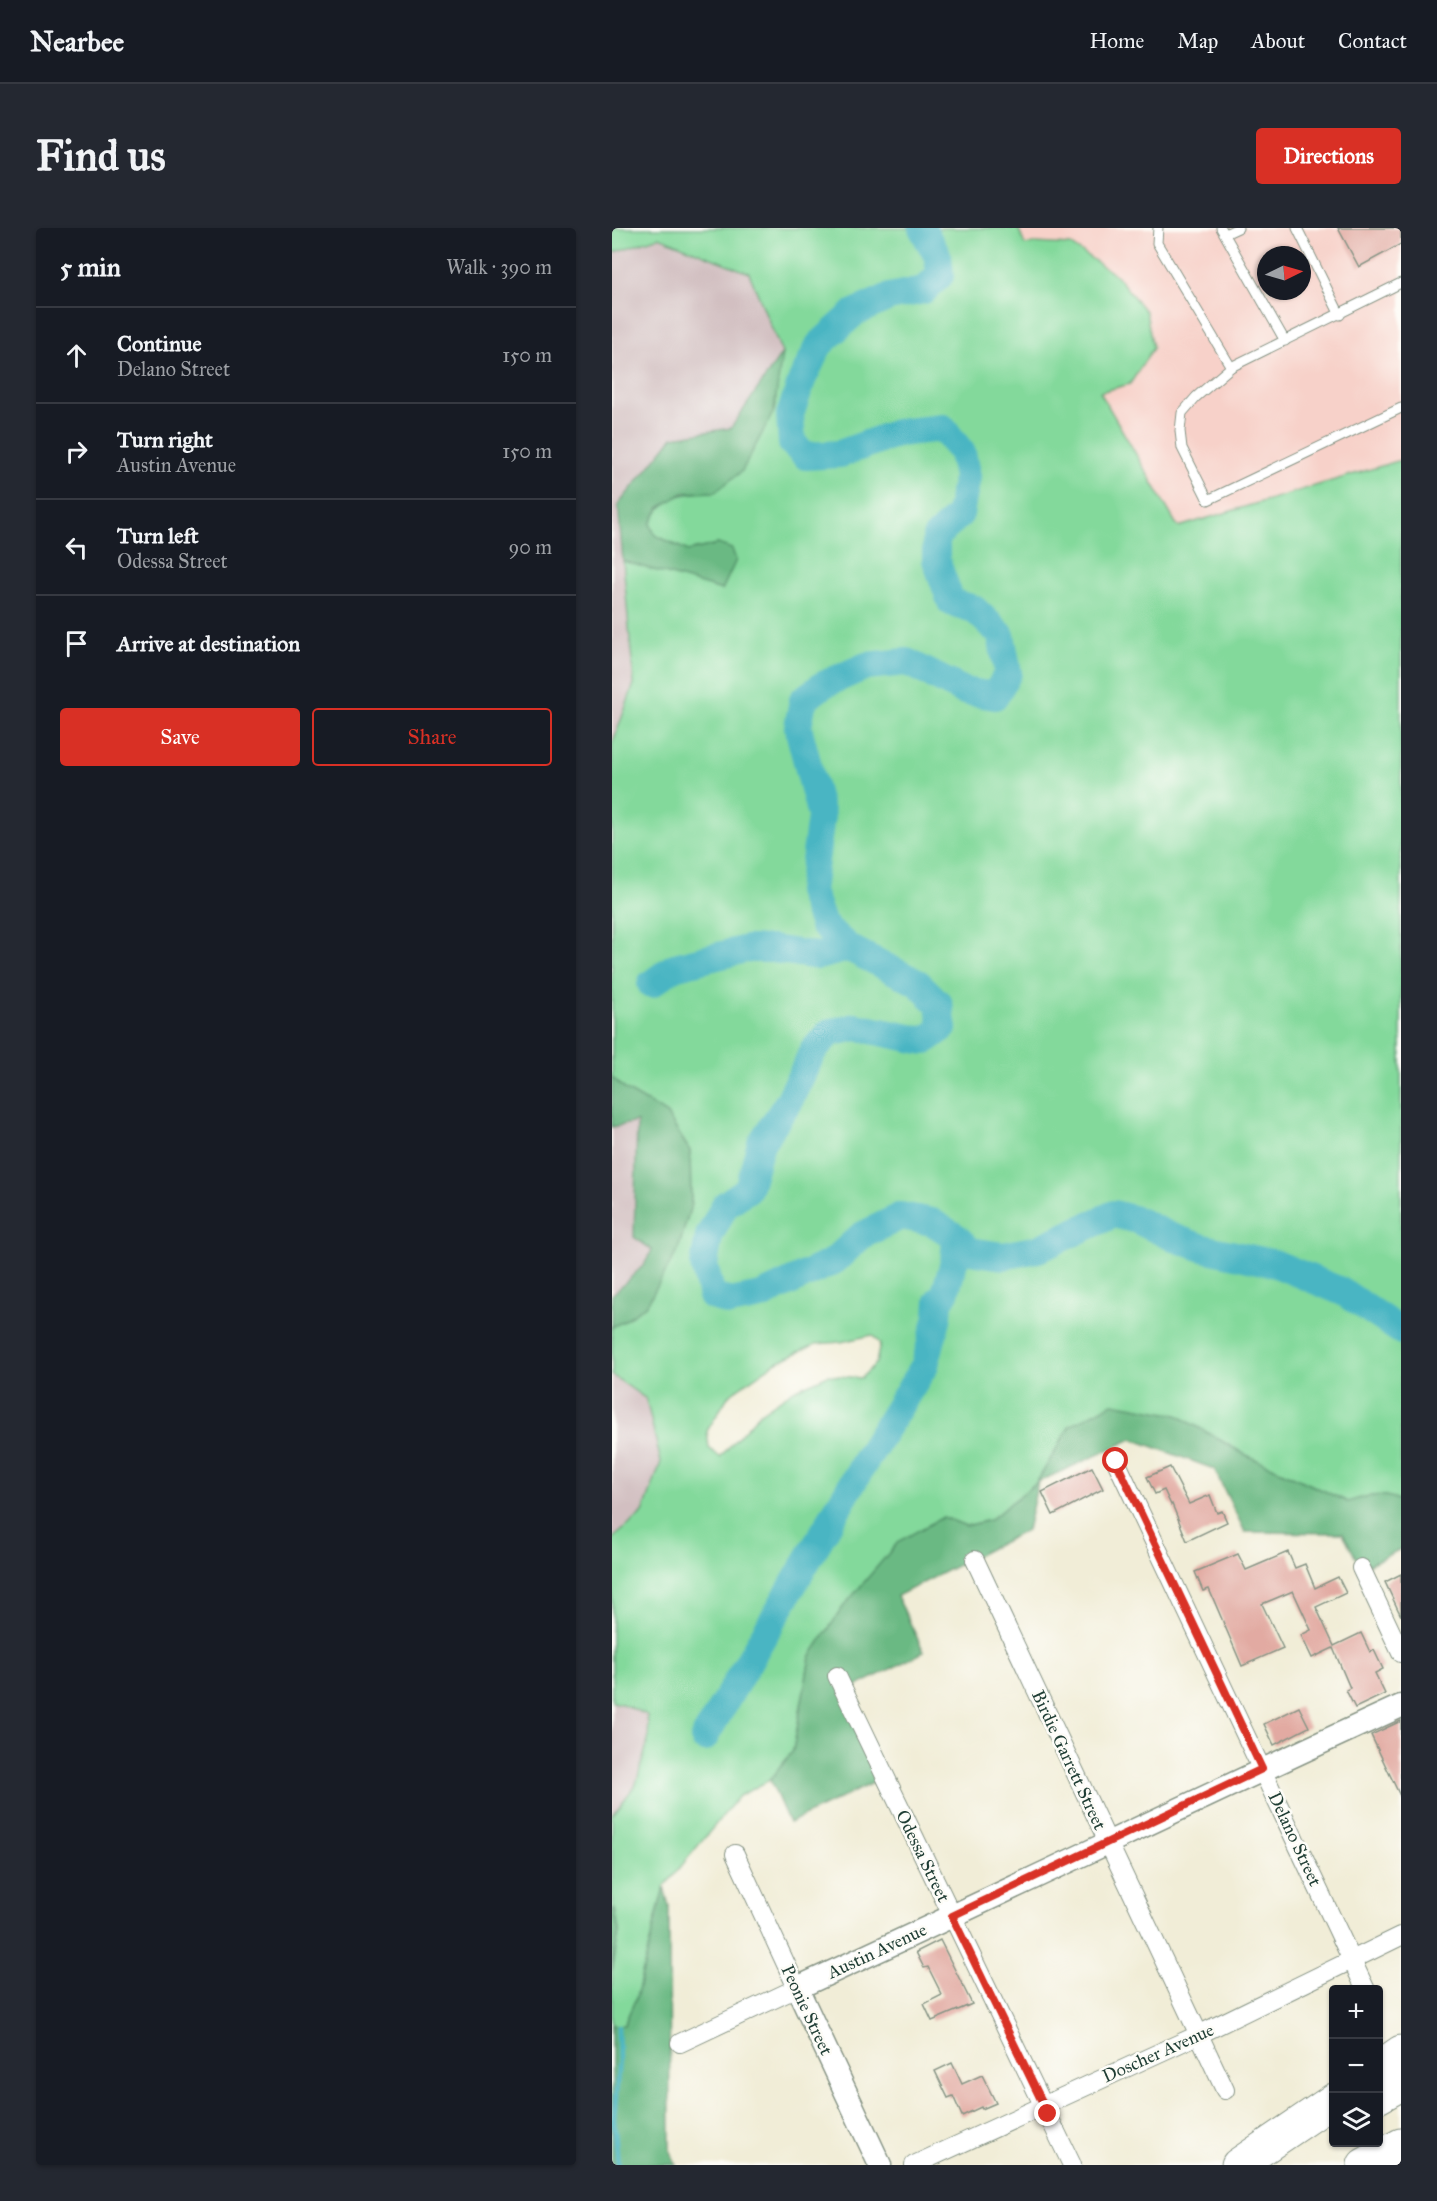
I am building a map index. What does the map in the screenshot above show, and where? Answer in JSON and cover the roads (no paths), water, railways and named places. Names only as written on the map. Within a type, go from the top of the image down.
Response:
[{"type":"highway","points":[[1383,2065],[1401,2052]]},
{"type":"highway","points":[[1383,2094],[1401,2084]]},
{"type":"highway","points":[[1238,2165],[1329,2103]]},
{"type":"highway","points":[[1258,2165],[1329,2125]]},
{"type":"highway","points":[[1364,2165],[1401,2145]]},
{"type":"street","name":"Delano Street","points":[[1116,1461],[1364,1985]]},
{"type":"street","name":"Birdie Garrett Street","points":[[975,1560],[1225,2090]]},
{"type":"street","points":[[1361,1568],[1401,1653]]},
{"type":"street","name":"Odessa Street","points":[[837,1676],[1072,2165]]},
{"type":"street","name":"Austin Avenue","points":[[680,2043],[1401,1706]]},
{"type":"street","name":"Peonie Street","points":[[735,1854],[880,2165]]},
{"type":"street","name":"Doscher Avenue","points":[[914,2165],[1198,2035],[1401,1936]]},
{"type":"lane","points":[[1158,228],[1157,243],[1231,367]]},
{"type":"lane","points":[[1238,228],[1223,231],[1285,341]]},
{"type":"lane","points":[[1297,228],[1340,315]]},
{"type":"lane","points":[[1401,283],[1231,367],[1196,397],[1182,413],[1180,431],[1182,448],[1208,500],[1401,408]]},
{"type":"waterway","points":[[922,228],[938,257],[940,275],[924,290],[889,297],[854,313],[819,345],[802,380],[790,415],[792,443],[806,456],[840,454],[897,433],[943,428],[962,453],[967,477],[960,514],[936,537],[936,560],[951,602],[974,609],[1001,635],[1008,673],[995,696],[964,691],[907,662],[866,666],[823,685],[803,700],[798,727],[821,816],[811,891],[823,925],[849,948],[918,983],[939,1004],[943,1028],[925,1041],[856,1027],[829,1033],[813,1051],[789,1101],[761,1143],[748,1189],[725,1205],[709,1236],[704,1265],[712,1296],[730,1302],[761,1296],[834,1261],[861,1236],[901,1216],[932,1222],[956,1237],[970,1251],[1003,1256],[1038,1249],[1114,1214],[1137,1220],[1172,1237],[1203,1248],[1276,1264],[1343,1292],[1401,1331]]},
{"type":"waterway","points":[[651,984],[674,967],[746,949],[772,949],[818,956],[849,948]]},
{"type":"waterway","points":[[704,1738],[864,1463],[925,1365],[938,1316],[939,1301],[945,1293],[954,1262],[956,1237]]},
{"type":"waterway","points":[[1329,1294],[1401,1326]]},
{"type":"waterway","points":[[618,2026],[619,2060],[614,2118],[618,2165]]}]
